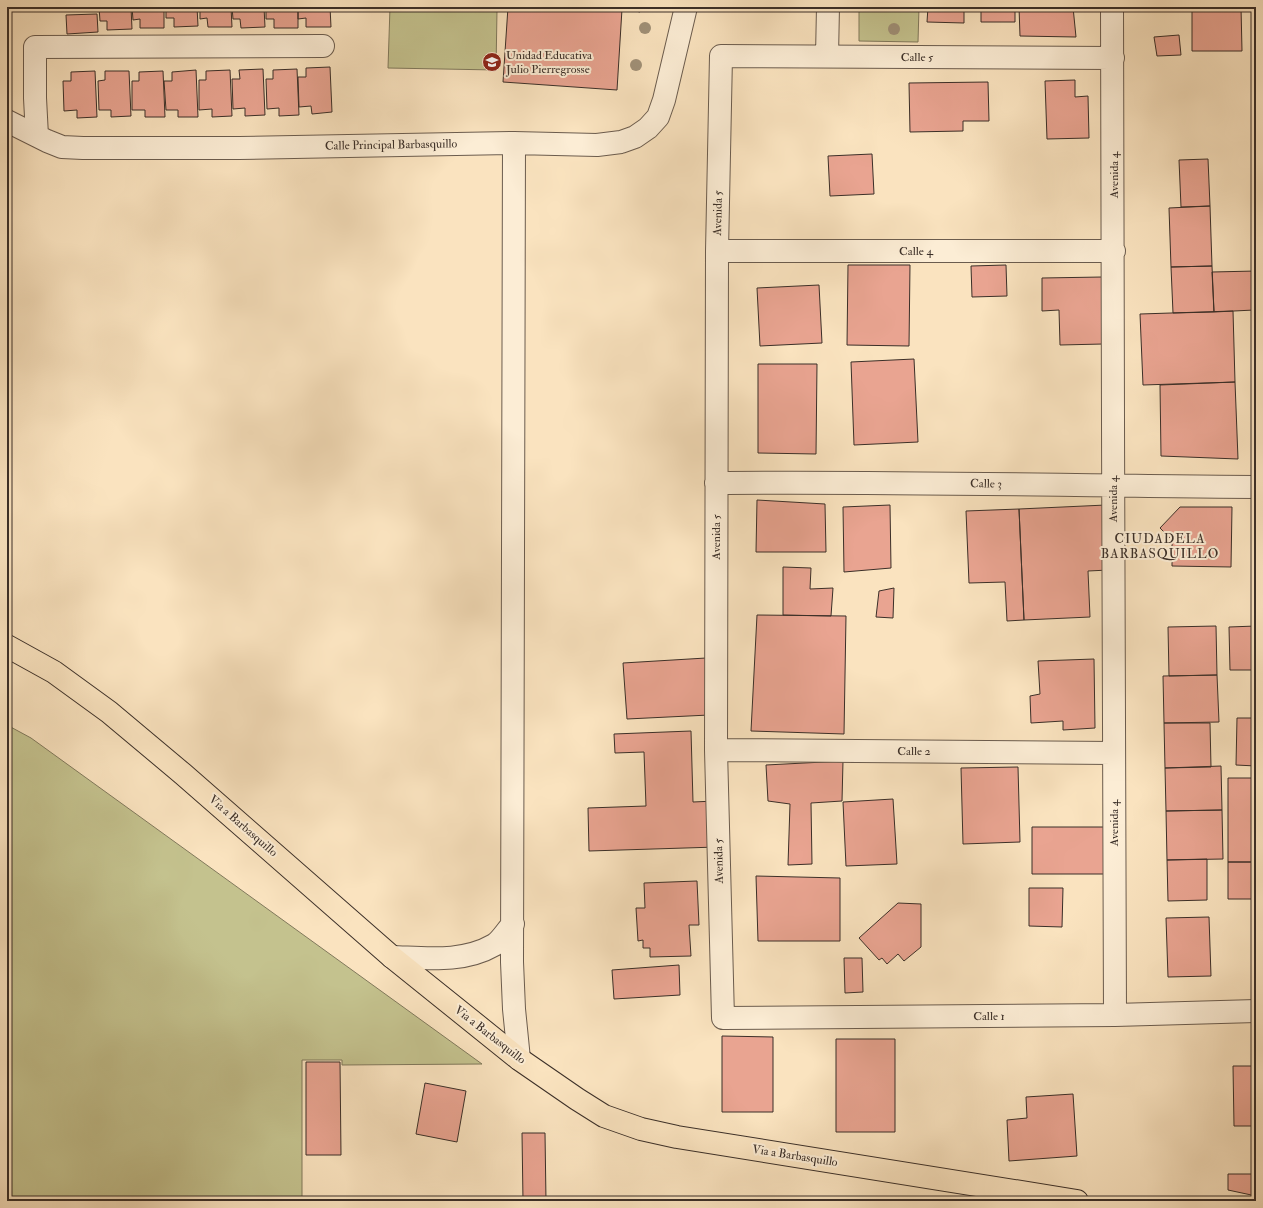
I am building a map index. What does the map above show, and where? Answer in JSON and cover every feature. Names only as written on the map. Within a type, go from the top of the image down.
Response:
[{"type":"main road","name":"Via a Barbasquillo","points":[[7,646],[54,672],[109,712],[392,957],[519,1059],[604,1116],[641,1129],[677,1137],[1077,1201]]},
{"type":"street","name":"Calle Principal Barbasquillo","points":[[7,121],[47,141],[62,146],[83,148],[239,148],[514,143],[597,145],[621,142],[635,137],[648,128],[658,117],[664,100],[686,7]]},
{"type":"street","points":[[827,56],[828,7]]},
{"type":"street","name":"Avenida 4","points":[[1112,7],[1114,251],[1113,753],[1115,1015]]},
{"type":"street","points":[[37,136],[35,47],[323,46]]},
{"type":"street","name":"Calle 5","points":[[721,56],[1113,58]]},
{"type":"street","name":"Avenida 5","points":[[721,56],[717,251],[716,750],[723,1018]]},
{"type":"street","points":[[514,143],[512,962],[519,1059]]},
{"type":"street","name":"Calle 4","points":[[717,251],[1114,251]]},
{"type":"street","name":"Calle 3","points":[[716,483],[828,482],[1256,487]]},
{"type":"street","name":"Calle 2","points":[[716,750],[1113,753]]},
{"type":"street","points":[[392,957],[447,959],[472,954],[495,944],[513,924]]},
{"type":"street","name":"Calle 1","points":[[723,1018],[1115,1015],[1256,1011]]},
{"type":"shaded area","points":[[390,7],[497,10],[496,70],[388,68]]},
{"type":"shaded area","points":[[859,7],[919,7],[918,42],[859,41]]},
{"type":"shaded area","points":[[7,725],[31,738],[482,1064],[342,1065],[342,1060],[302,1060],[302,1201],[7,1201]]},
{"type":"building","points":[[99,7],[131,7],[132,29],[107,30],[107,21],[100,21]]},
{"type":"building","points":[[132,7],[164,7],[164,28],[140,28],[140,19],[133,20]]},
{"type":"building","points":[[166,7],[197,7],[198,26],[174,27],[174,18],[166,18]]},
{"type":"building","points":[[200,7],[231,7],[232,27],[208,27],[207,18],[200,19]]},
{"type":"building","points":[[232,7],[264,7],[265,27],[241,28],[240,19],[233,19]]},
{"type":"building","points":[[266,7],[298,7],[298,28],[274,28],[274,19],[266,19]]},
{"type":"building","points":[[298,7],[330,7],[331,27],[306,27],[306,18],[298,19]]},
{"type":"building","points":[[508,7],[589,7],[622,9],[617,90],[503,82]]},
{"type":"building","points":[[616,7],[641,7],[640,12]]},
{"type":"building","points":[[928,7],[964,7],[964,23],[927,22]]},
{"type":"building","points":[[981,7],[1015,7],[1015,22],[981,22]]},
{"type":"building","points":[[1019,7],[1073,7],[1076,37],[1020,36]]},
{"type":"building","points":[[1192,7],[1241,7],[1242,51],[1192,51]]},
{"type":"building","points":[[97,14],[98,32],[67,34],[66,15]]},
{"type":"building","points":[[1179,35],[1181,55],[1157,56],[1154,37]]},
{"type":"building","points":[[330,67],[332,112],[312,114],[311,106],[299,107],[298,77],[306,77],[306,68]]},
{"type":"building","points":[[263,69],[265,115],[245,116],[245,108],[233,109],[232,79],[240,79],[239,70]]},
{"type":"building","points":[[297,69],[299,115],[279,116],[279,108],[267,109],[266,79],[273,79],[273,70]]},
{"type":"building","points":[[196,70],[198,117],[178,117],[178,110],[166,110],[164,81],[172,81],[172,72]]},
{"type":"building","points":[[230,70],[232,116],[212,117],[212,109],[199,110],[199,80],[206,80],[206,71]]},
{"type":"building","points":[[95,71],[97,117],[77,118],[77,110],[64,111],[63,81],[71,81],[71,72]]},
{"type":"building","points":[[105,71],[129,71],[131,116],[111,117],[111,110],[99,110],[98,81],[105,80]]},
{"type":"building","points":[[163,71],[165,117],[145,117],[145,110],[132,110],[132,81],[139,81],[139,72]]},
{"type":"building","points":[[1075,80],[1075,97],[1088,96],[1089,138],[1047,139],[1045,81]]},
{"type":"building","points":[[988,82],[989,121],[963,121],[963,131],[910,132],[909,83]]},
{"type":"building","points":[[872,154],[874,194],[830,196],[828,156]]},
{"type":"building","points":[[1208,159],[1210,206],[1181,207],[1179,160]]},
{"type":"building","points":[[1210,206],[1212,266],[1171,267],[1169,208]]},
{"type":"building","points":[[848,265],[910,265],[909,346],[847,345]]},
{"type":"building","points":[[1006,265],[1007,296],[972,297],[971,266]]},
{"type":"building","points":[[1212,266],[1214,312],[1173,313],[1171,267]]},
{"type":"building","points":[[1256,271],[1256,326],[1254,310],[1214,312],[1212,272]]},
{"type":"building","points":[[1102,277],[1103,344],[1060,345],[1059,310],[1042,311],[1042,278]]},
{"type":"building","points":[[819,285],[822,343],[760,346],[757,288]]},
{"type":"building","points":[[1233,311],[1235,382],[1143,385],[1140,314]]},
{"type":"building","points":[[914,359],[918,442],[854,445],[851,362]]},
{"type":"building","points":[[758,364],[817,364],[816,454],[758,453]]},
{"type":"building","points":[[1235,382],[1238,459],[1161,456],[1160,385]]},
{"type":"building","points":[[757,500],[825,504],[826,552],[756,552]]},
{"type":"building","points":[[890,505],[891,568],[844,572],[843,507]]},
{"type":"building","points":[[1106,505],[1109,570],[1088,571],[1090,617],[1024,620],[1019,509]]},
{"type":"building","points":[[1180,507],[1232,507],[1231,567],[1172,566],[1172,540],[1160,528]]},
{"type":"building","points":[[1019,509],[1024,620],[1007,621],[1005,582],[969,583],[966,511]]},
{"type":"building","points":[[783,567],[811,568],[810,589],[833,588],[831,616],[783,615]]},
{"type":"building","points":[[894,588],[893,618],[876,617],[879,591]]},
{"type":"building","points":[[757,615],[846,616],[844,734],[751,731]]},
{"type":"building","points":[[1216,626],[1217,675],[1169,676],[1168,627]]},
{"type":"building","points":[[1256,626],[1256,670],[1230,670],[1229,627]]},
{"type":"building","points":[[706,658],[709,715],[627,719],[623,663]]},
{"type":"building","points":[[1094,659],[1095,728],[1063,730],[1063,721],[1031,723],[1030,696],[1040,694],[1038,661]]},
{"type":"building","points":[[1217,675],[1219,722],[1164,723],[1163,676]]},
{"type":"building","points":[[1237,718],[1256,718],[1256,766],[1236,765]]},
{"type":"building","points":[[1164,723],[1210,723],[1211,767],[1165,768]]},
{"type":"building","points":[[691,731],[693,802],[715,801],[717,847],[589,851],[588,808],[646,806],[644,752],[615,753],[614,734]]},
{"type":"building","points":[[843,761],[842,801],[811,803],[812,864],[788,865],[790,804],[768,801],[766,765]]},
{"type":"building","points":[[1221,766],[1222,810],[1166,811],[1165,768]]},
{"type":"building","points":[[1018,767],[1020,842],[963,844],[961,768]]},
{"type":"building","points":[[1228,778],[1256,778],[1256,862],[1228,862]]},
{"type":"building","points":[[893,799],[897,864],[846,866],[843,802]]},
{"type":"building","points":[[1222,810],[1223,859],[1167,860],[1166,811]]},
{"type":"building","points":[[1032,827],[1104,827],[1104,874],[1032,874]]},
{"type":"building","points":[[1207,859],[1207,900],[1168,901],[1167,860]]},
{"type":"building","points":[[1228,862],[1256,862],[1256,899],[1228,899]]},
{"type":"building","points":[[756,876],[840,878],[840,941],[758,941]]},
{"type":"building","points":[[697,881],[699,925],[689,925],[691,956],[650,957],[650,948],[643,948],[643,940],[638,941],[636,908],[645,908],[644,883]]},
{"type":"building","points":[[1029,888],[1063,888],[1062,927],[1029,926]]},
{"type":"building","points":[[898,903],[921,904],[921,947],[904,961],[898,954],[887,964],[882,958],[879,960],[859,938]]},
{"type":"building","points":[[1209,917],[1211,976],[1168,977],[1166,918]]},
{"type":"building","points":[[844,958],[862,958],[863,992],[845,993]]},
{"type":"building","points":[[679,965],[680,995],[614,999],[612,970]]},
{"type":"building","points":[[722,1036],[773,1037],[773,1112],[722,1112]]},
{"type":"building","points":[[836,1039],[895,1039],[895,1132],[836,1132]]},
{"type":"building","points":[[306,1062],[340,1062],[341,1155],[306,1155]]},
{"type":"building","points":[[1233,1066],[1256,1066],[1256,1126],[1234,1126]]},
{"type":"building","points":[[425,1083],[466,1091],[457,1142],[416,1134]]},
{"type":"building","points":[[1073,1094],[1077,1156],[1009,1161],[1007,1120],[1027,1118],[1026,1097]]},
{"type":"building","points":[[522,1133],[545,1133],[546,1201],[523,1201]]},
{"type":"building","points":[[1228,1174],[1256,1174],[1256,1196],[1228,1190]]},
{"type":"place","name":"Unidad Educativa Julio Pierregrosse","points":[[492,62]]},
{"type":"district","name":"CIUDADELA BARBASQUILLO","points":[[1160,546]]}]
